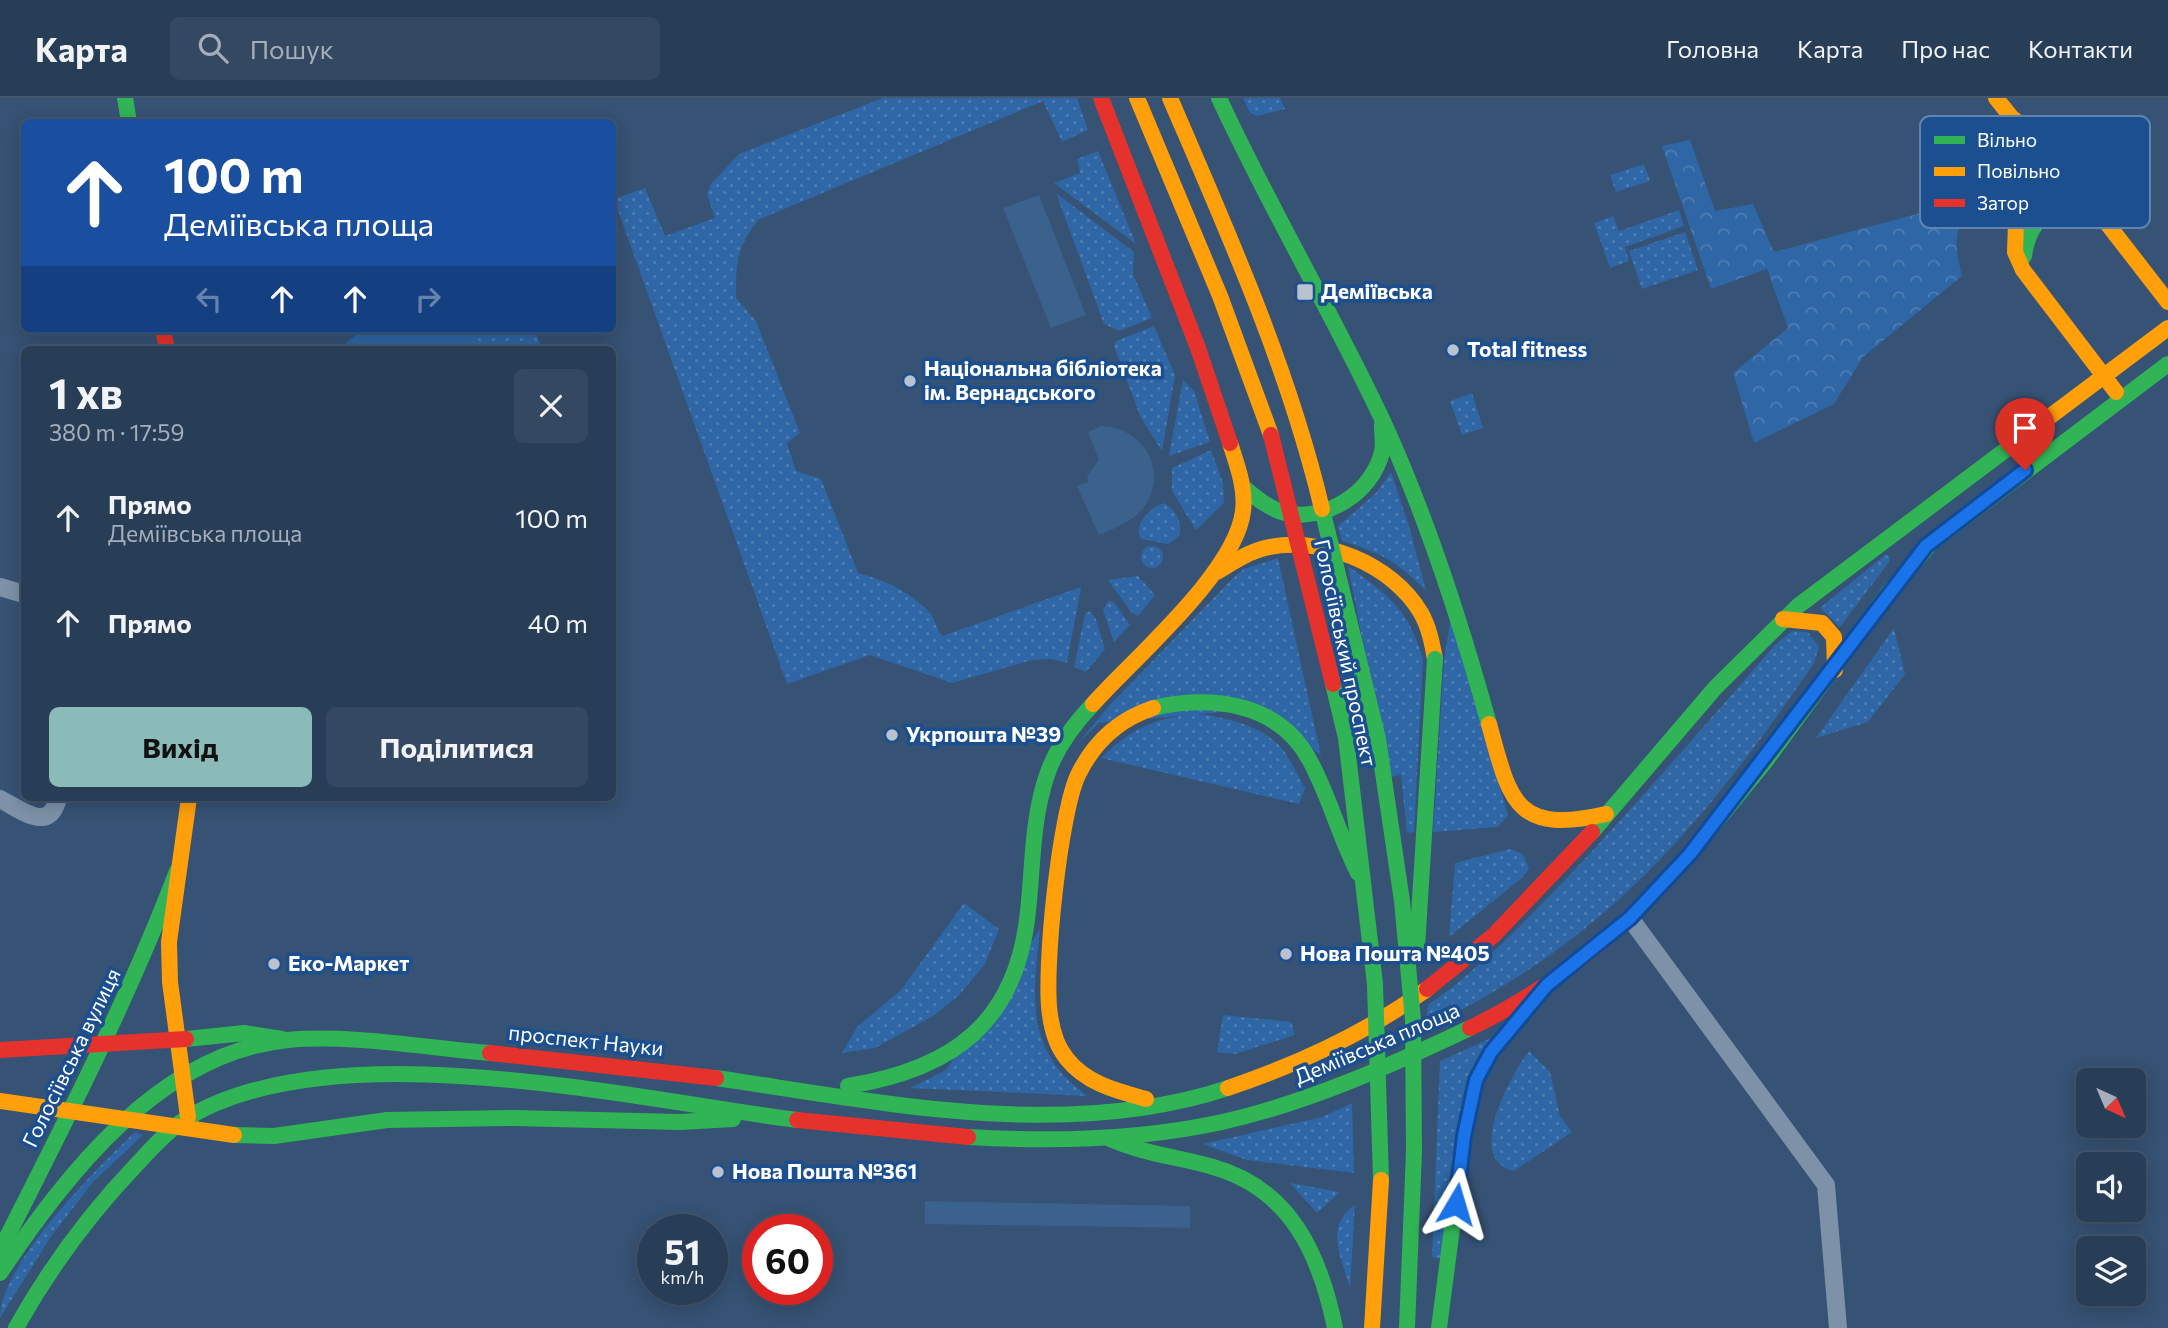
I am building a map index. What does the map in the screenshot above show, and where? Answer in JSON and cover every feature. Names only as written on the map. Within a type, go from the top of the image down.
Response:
[{"type":"main road","points":[[125,98],[128,119]]},
{"type":"main road","points":[[807,1091],[885,1081],[913,1072],[968,1040],[991,1018],[1006,996],[1020,961],[1039,800],[1062,742],[1096,700],[1212,575],[1235,540],[1243,515],[1243,487],[1216,397],[1101,98]]},
{"type":"main road","name":"Голосіївський проспект","points":[[1137,98],[1220,296],[1275,445],[1346,738],[1375,984],[1382,1149],[1379,1248],[1372,1328]]},
{"type":"main road","name":"Голосіївський проспект","points":[[1170,98],[1249,281],[1304,433],[1378,739],[1402,901],[1413,1020],[1414,1151],[1407,1328]]},
{"type":"main road","points":[[1219,98],[1381,419],[1449,583],[1506,786],[1520,807],[1555,822],[1572,822],[1605,814]]},
{"type":"main road","points":[[1996,98],[2010,116]]},
{"type":"main road","points":[[2016,228],[2015,253],[2023,270],[2122,398]]},
{"type":"main road","points":[[2023,270],[2024,243],[2031,228]]},
{"type":"main road","points":[[2111,228],[2168,302]]},
{"type":"main road","name":"Деміївська площа","points":[[1166,1103],[1234,1087],[1285,1070],[1352,1038],[1421,995],[1504,926],[1689,717],[1783,619],[1873,547],[2168,328]]},
{"type":"main road","name":"Деміївська площа","points":[[1110,1139],[1203,1126],[1289,1104],[1483,1022],[1547,985],[1630,918],[1690,854],[1835,670],[1926,546],[2168,364]]},
{"type":"main road","points":[[1243,487],[1282,513],[1309,517],[1336,509],[1363,485],[1375,469],[1382,452],[1381,419]]},
{"type":"main road","points":[[1212,575],[1265,548],[1293,545],[1346,553],[1379,573],[1418,608],[1428,627],[1435,659]]},
{"type":"main road","points":[[1413,1020],[1435,659],[1449,583]]},
{"type":"main road","points":[[1783,619],[1822,622],[1834,637],[1835,670]]},
{"type":"main road","points":[[1166,1103],[1101,1085],[1074,1066],[1063,1053],[1050,1027],[1046,1006],[1067,801],[1077,772],[1110,731],[1135,715],[1172,704],[1216,703],[1251,709],[1276,720],[1311,759],[1325,788],[1337,828],[1366,892]]},
{"type":"main road","name":"Голосіївська вулиця","points":[[188,1117],[186,1077],[178,1039],[169,959],[177,872],[189,801]]},
{"type":"main road","name":"Голосіївська вулиця","points":[[0,1260],[7,1237],[103,1044],[150,942],[177,872]]},
{"type":"main road","points":[[1439,1328],[1464,1136],[1476,1080],[1491,1052],[1547,985]]},
{"type":"main road","name":"проспект Науки","points":[[0,1050],[244,1034],[289,1040],[554,1056],[936,1108],[1005,1112],[1110,1109],[1166,1103]]},
{"type":"main road","points":[[0,1273],[62,1186],[142,1107],[186,1077],[223,1059],[289,1040]]},
{"type":"main road","points":[[16,1328],[48,1272],[76,1231],[111,1190],[188,1117],[237,1095],[279,1085],[334,1076],[365,1075],[582,1088],[770,1116],[1005,1138],[1110,1139],[1139,1153],[1234,1173],[1279,1204],[1298,1224],[1315,1251],[1328,1289],[1335,1328]]},
{"type":"main road","points":[[0,1101],[240,1135],[274,1136],[387,1120],[513,1118],[680,1122],[770,1116]]},
{"type":"street","points":[[0,587],[21,593]]},
{"type":"street","points":[[0,799],[38,818],[47,817],[55,809],[57,801]]},
{"type":"street","points":[[1630,918],[1826,1185],[1838,1328]]},
{"type":"green space","points":[[883,98],[1077,98],[1088,130],[1062,142],[1043,101],[758,220],[741,248],[736,275],[736,298],[756,321],[800,433],[787,443],[796,471],[821,479],[858,573],[905,592],[921,604],[930,613],[942,636],[1081,587],[1067,663],[1050,659],[1032,660],[952,683],[870,655],[787,684],[616,205],[616,198],[645,188],[665,236],[715,218],[707,194],[711,184],[739,154]]},
{"type":"green space","points":[[1243,98],[1280,98],[1285,109],[1257,116],[1250,113]]},
{"type":"green space","points":[[1690,140],[1715,211],[1753,204],[1774,252],[1920,213],[1920,228],[1960,228],[1957,249],[1962,276],[1863,357],[1834,404],[1754,443],[1733,373],[1788,328],[1767,269],[1711,289],[1662,146]]},
{"type":"green space","points":[[1098,151],[1136,244],[1054,183],[1080,173],[1077,159]]},
{"type":"green space","points":[[1644,164],[1650,181],[1616,192],[1610,175]]},
{"type":"green space","points":[[1056,193],[1134,252],[1133,274],[1152,318],[1119,331],[1104,324]]},
{"type":"green space","points":[[1679,210],[1684,226],[1625,247],[1629,261],[1610,268],[1594,223],[1613,216],[1619,231]]},
{"type":"green space","points":[[1685,232],[1698,270],[1642,289],[1629,251]]},
{"type":"green space","points":[[1154,326],[1175,375],[1162,451],[1141,418],[1114,346],[1116,341]]},
{"type":"green space","points":[[358,333],[463,333],[474,346],[343,346]]},
{"type":"green space","points":[[463,333],[536,333],[541,346],[474,346]]},
{"type":"green space","points":[[1183,380],[1194,391],[1210,442],[1169,456]]},
{"type":"green space","points":[[1472,393],[1483,428],[1462,435],[1450,401]]},
{"type":"green space","points":[[1211,450],[1223,483],[1224,503],[1196,530],[1172,491],[1172,468]]},
{"type":"green space","points":[[1391,472],[1410,529],[1426,591],[1388,559],[1342,541],[1338,526],[1376,493]]},
{"type":"green space","points":[[1164,503],[1178,518],[1178,537],[1168,544],[1141,539],[1139,528],[1144,517],[1153,508]]},
{"type":"green space","points":[[1152,546],[1160,549],[1163,557],[1160,565],[1152,568],[1144,565],[1141,557],[1144,549]]},
{"type":"green space","points":[[1885,555],[1890,556],[1889,562],[1840,627],[1820,608]]},
{"type":"green space","points":[[1278,558],[1321,756],[1266,708],[1099,723],[1078,743],[1108,707],[1233,578],[1244,569]]},
{"type":"green space","points":[[1348,566],[1395,605],[1411,627],[1423,659],[1414,832],[1407,833],[1401,775],[1389,777]]},
{"type":"green space","points":[[1138,576],[1155,595],[1138,616],[1131,612],[1108,580]]},
{"type":"green space","points":[[1108,601],[1114,602],[1130,625],[1114,642],[1103,610]]},
{"type":"green space","points":[[1090,611],[1095,617],[1105,649],[1086,672],[1074,667],[1085,614]]},
{"type":"green space","points":[[1451,616],[1508,815],[1498,827],[1433,832],[1444,660]]},
{"type":"green space","points":[[1894,628],[1905,674],[1868,722],[1816,738]]},
{"type":"green space","points":[[1792,631],[1808,632],[1819,647],[1814,663],[1730,779],[1668,851],[1599,917],[1561,947],[1495,991],[1425,1029],[1428,1005],[1483,961],[1565,880],[1775,645]]},
{"type":"green space","points":[[1197,714],[1246,725],[1269,737],[1289,758],[1305,789],[1299,804],[1101,758],[1122,739],[1144,726],[1169,718]]},
{"type":"green space","points":[[1510,849],[1523,854],[1529,869],[1523,877],[1449,937],[1455,863]]},
{"type":"green space","points":[[964,903],[999,929],[985,964],[959,995],[933,1016],[875,1048],[842,1053],[857,1027],[901,990]]},
{"type":"green space","points":[[1040,929],[1035,1000],[1037,1021],[1053,1061],[1067,1079],[1088,1096],[910,1088],[946,1070]]},
{"type":"green space","points":[[1223,1015],[1291,1022],[1295,1035],[1235,1054],[1217,1052]]},
{"type":"green space","points":[[1489,1039],[1444,1259],[1432,1257],[1440,1061]]},
{"type":"green space","points":[[1529,1051],[1550,1072],[1560,1116],[1572,1132],[1514,1171],[1499,1164],[1492,1151],[1492,1134],[1503,1096]]},
{"type":"green space","points":[[1352,1103],[1354,1173],[1247,1160],[1203,1144],[1322,1117]]},
{"type":"green space","points":[[135,1132],[143,1135],[92,1183],[50,1238],[0,1318],[4,1296],[32,1245],[75,1193]]},
{"type":"green space","points":[[1290,1183],[1340,1192],[1317,1213]]},
{"type":"green space","points":[[1355,1205],[1350,1288],[1337,1233],[1345,1214]]},
{"type":"shaded area","points":[[1039,195],[1086,315],[1051,328],[1003,208]]},
{"type":"shaded area","points":[[1101,426],[1116,428],[1140,443],[1148,453],[1154,479],[1151,493],[1140,512],[1123,524],[1099,535],[1077,486],[1088,482],[1087,476],[1099,460],[1088,432]]},
{"type":"shaded area","points":[[925,1201],[1190,1206],[1190,1228],[925,1224]]},
{"type":"traffic: fast","points":[[125,98],[128,119]]},
{"type":"traffic: fast","points":[[1219,98],[1258,179],[1362,378],[1414,493],[1442,569],[1489,724]]},
{"type":"traffic: fast","points":[[2024,256],[2033,228]]},
{"type":"traffic: fast","points":[[1684,861],[1765,762],[1889,592],[1931,543],[2168,364]]},
{"type":"traffic: fast","points":[[1592,832],[1715,688],[1798,606],[2040,424]]},
{"type":"traffic: fast","points":[[1243,487],[1268,506],[1285,513],[1301,515],[1331,508],[1358,492],[1377,467],[1383,449],[1382,425]]},
{"type":"traffic: fast","points":[[1322,509],[1378,739],[1402,901],[1413,1020],[1414,1151],[1407,1328]]},
{"type":"traffic: fast","points":[[1417,947],[1435,659]]},
{"type":"traffic: fast","points":[[1333,684],[1346,738],[1375,984],[1381,1180]]},
{"type":"traffic: fast","points":[[1153,708],[1197,702],[1220,703],[1261,714],[1280,725],[1296,740],[1309,759],[1358,873]]},
{"type":"traffic: fast","points":[[848,1086],[919,1067],[949,1052],[974,1034],[994,1011],[1010,983],[1021,950],[1028,911],[1036,825],[1047,775],[1066,737],[1093,704]]},
{"type":"traffic: fast","points":[[0,1260],[7,1237],[118,1011],[177,871]]},
{"type":"traffic: fast","points":[[1439,1328],[1464,1136],[1476,1080],[1491,1052],[1534,1001]]},
{"type":"traffic: fast","points":[[968,1137],[1096,1138],[1160,1133],[1222,1122],[1317,1094],[1470,1028]]},
{"type":"traffic: fast","points":[[186,1039],[244,1033],[282,1039]]},
{"type":"traffic: fast","points":[[0,1273],[26,1235],[87,1159],[121,1124],[158,1093],[198,1068],[241,1050],[288,1040],[363,1040],[490,1053]]},
{"type":"traffic: fast","points":[[16,1328],[72,1241],[103,1201],[154,1146],[184,1120],[245,1093],[318,1078],[399,1074],[483,1078],[569,1087],[797,1120]]},
{"type":"traffic: fast","points":[[716,1078],[908,1106],[1038,1115],[1102,1113],[1166,1104],[1228,1088]]},
{"type":"traffic: fast","points":[[513,1118],[680,1122],[733,1119]]},
{"type":"traffic: fast","points":[[234,1135],[274,1136],[387,1120],[513,1118]]},
{"type":"traffic: fast","points":[[1110,1139],[1149,1152],[1213,1167],[1240,1177],[1263,1191],[1282,1208],[1298,1228],[1321,1275],[1335,1328]]},
{"type":"traffic: slow","points":[[1137,98],[1220,296],[1271,435]]},
{"type":"traffic: slow","points":[[1170,98],[1255,300],[1292,403],[1322,509]]},
{"type":"traffic: slow","points":[[1996,98],[2010,116]]},
{"type":"traffic: slow","points":[[2016,228],[2015,252],[2023,270],[2116,392]]},
{"type":"traffic: slow","points":[[2111,228],[2168,302]]},
{"type":"traffic: slow","points":[[2040,424],[2168,328]]},
{"type":"traffic: slow","points":[[1093,704],[1181,613],[1203,587],[1236,535],[1243,511],[1243,494],[1230,443]]},
{"type":"traffic: slow","points":[[1217,572],[1252,552],[1286,545],[1331,550],[1353,557],[1392,580],[1408,595],[1426,624],[1435,659]]},
{"type":"traffic: slow","points":[[1783,619],[1822,623],[1834,637],[1835,670]]},
{"type":"traffic: slow","points":[[1146,1099],[1093,1081],[1075,1068],[1063,1054],[1056,1038],[1048,994],[1055,892],[1065,820],[1072,792],[1085,761],[1101,741],[1130,718],[1153,708]]},
{"type":"traffic: slow","points":[[1489,724],[1503,773],[1521,805],[1534,815],[1552,819],[1575,819],[1606,814]]},
{"type":"traffic: slow","points":[[188,1117],[170,982],[169,942],[189,801]]},
{"type":"traffic: slow","points":[[1228,1088],[1331,1046],[1380,1020],[1427,989]]},
{"type":"traffic: slow","points":[[0,1101],[234,1135]]},
{"type":"traffic: slow","points":[[1372,1328],[1381,1180]]},
{"type":"traffic: jam","points":[[1101,98],[1198,348],[1230,443]]},
{"type":"traffic: jam","points":[[164,333],[166,346]]},
{"type":"traffic: jam","points":[[1271,435],[1333,684]]},
{"type":"traffic: jam","points":[[1427,989],[1494,935],[1592,832]]},
{"type":"traffic: jam","points":[[1470,1028],[1530,995],[1586,956],[1637,911],[1684,861]]},
{"type":"traffic: jam","points":[[0,1050],[186,1039]]},
{"type":"traffic: jam","points":[[490,1053],[716,1078]]},
{"type":"traffic: jam","points":[[797,1120],[968,1137]]},
{"type":"place","name":"Деміївська","points":[[1305,292]]},
{"type":"place","name":"Total fitness","points":[[1453,350]]},
{"type":"place","name":"Національна бібліотека ім. Вернадського","points":[[910,381]]},
{"type":"place","name":"Укрпошта №39","points":[[892,735]]},
{"type":"place","name":"Нова Пошта №405","points":[[1286,954]]},
{"type":"place","name":"Еко-Маркет","points":[[274,964]]},
{"type":"place","name":"Нова Пошта №361","points":[[718,1172]]},
{"type":"route","points":[[1456,1204],[1464,1136],[1476,1080],[1491,1052],[1547,985],[1630,918],[1690,854],[1835,670],[1926,546],[2025,470]]}]
